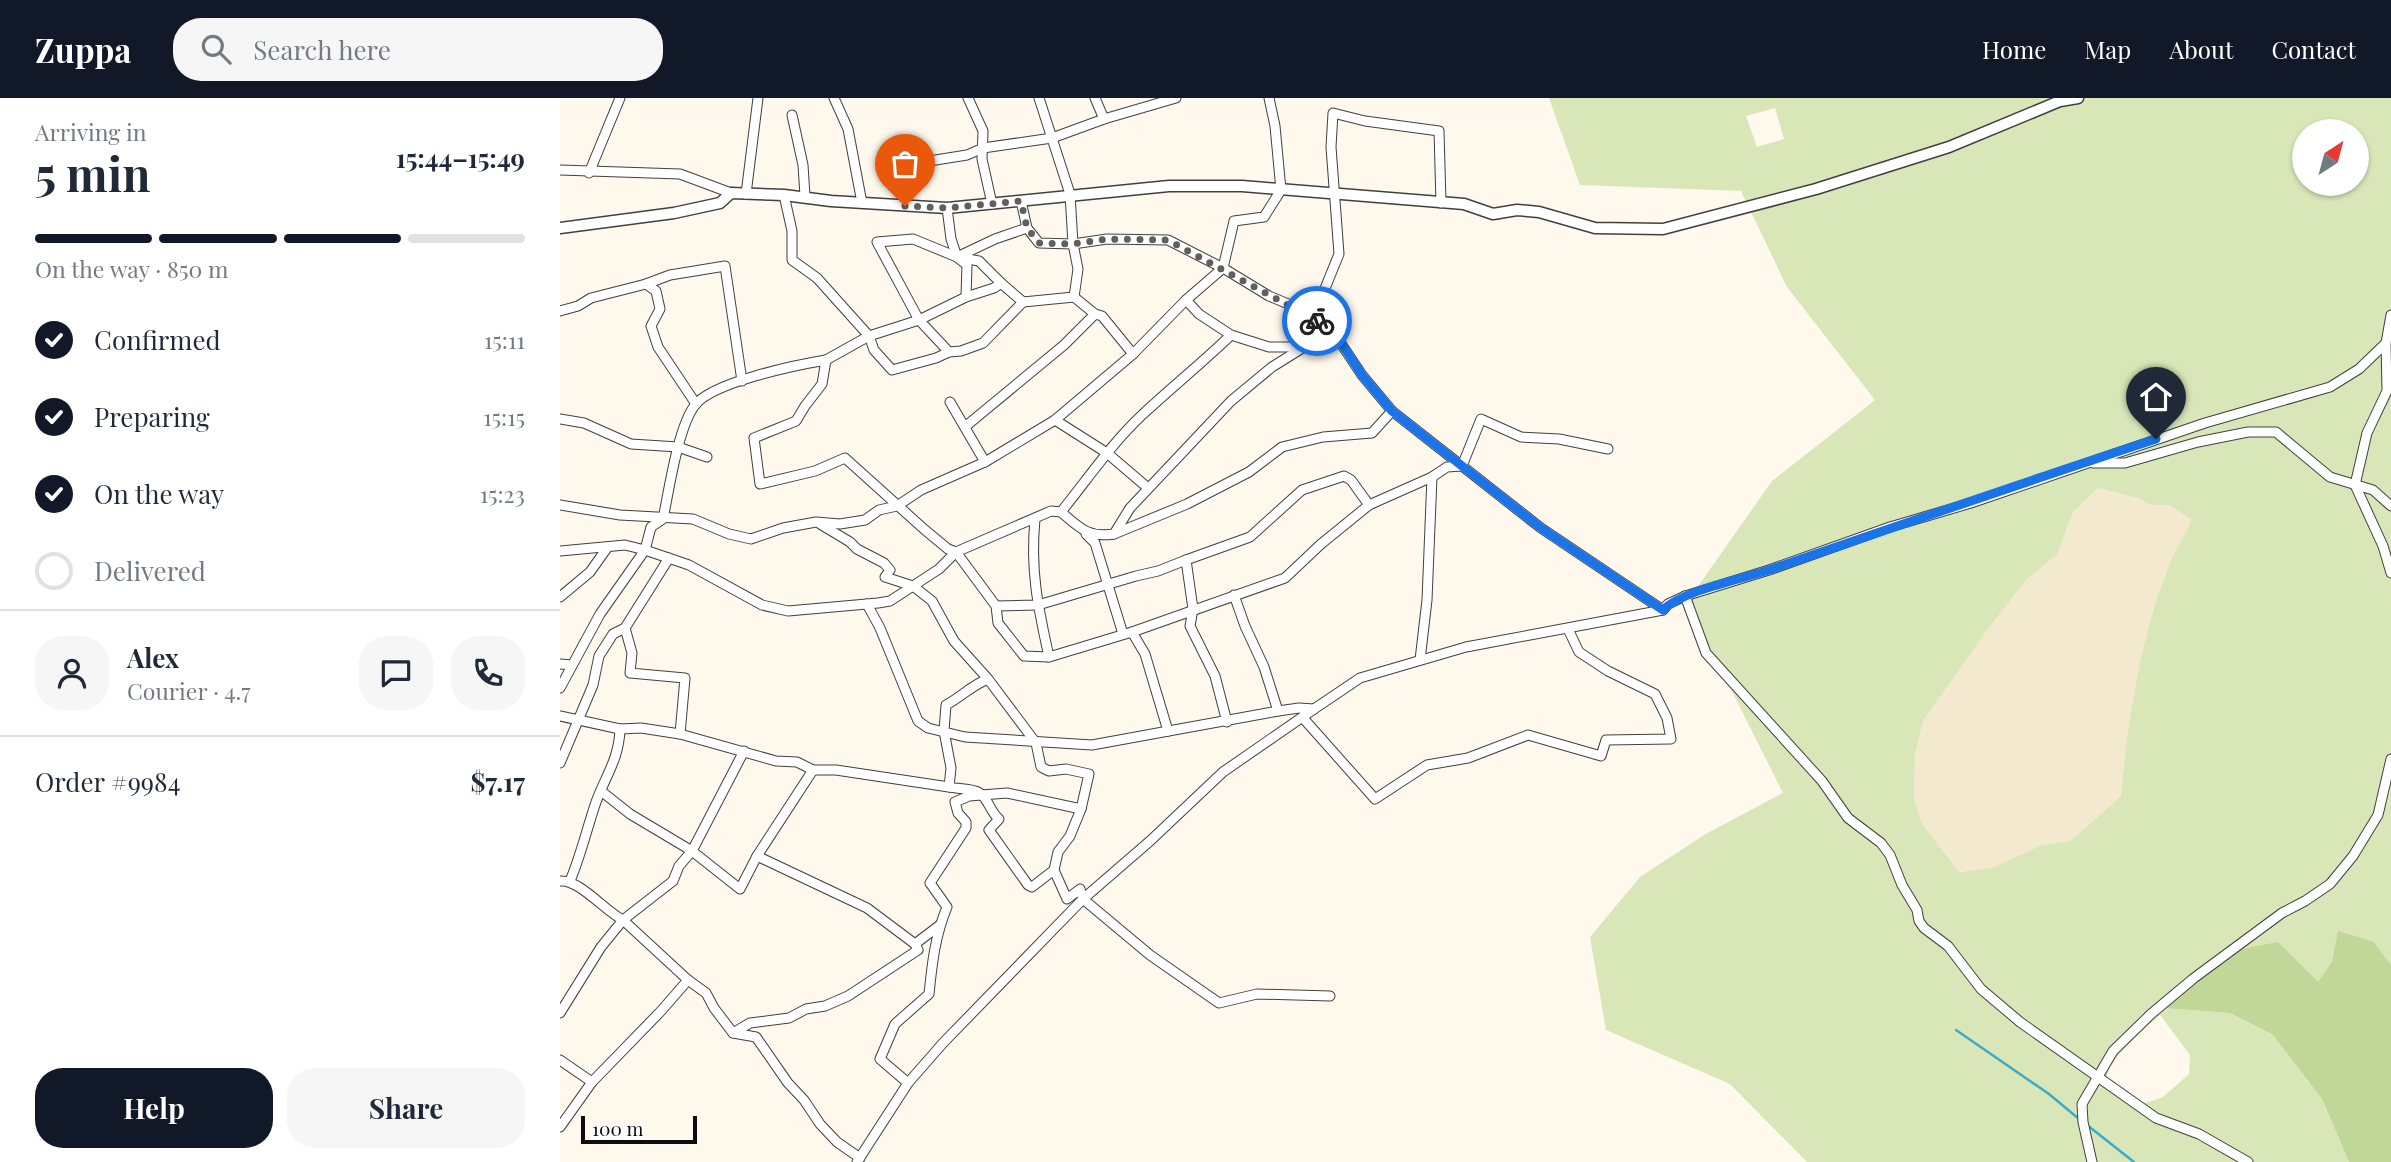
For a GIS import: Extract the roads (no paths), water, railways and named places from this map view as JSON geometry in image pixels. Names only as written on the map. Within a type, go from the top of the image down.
[{"type":"street","points":[[589,173],[620,98]]},
{"type":"street","points":[[746,194],[758,98]]},
{"type":"street","points":[[834,98],[848,129],[862,203]]},
{"type":"street","points":[[968,98],[983,131],[985,180],[992,204]]},
{"type":"street","points":[[1039,98],[1070,194],[1073,244],[1078,269],[1074,297]]},
{"type":"street","points":[[1095,98],[1104,119]]},
{"type":"street","points":[[904,162],[967,155],[983,148],[1052,138],[1104,119],[1176,98]]},
{"type":"street","points":[[560,505],[620,515],[693,519],[751,539],[783,528],[816,522],[840,524],[865,520],[879,510],[897,506],[921,490],[985,462],[1055,420],[1132,354],[1186,300],[1223,268],[1234,221],[1264,217],[1281,190],[1275,126],[1269,98]]},
{"type":"street","points":[[560,170],[680,174],[731,193],[805,196],[862,203],[947,208],[1169,186],[1242,187],[1464,204],[1493,214],[1517,210],[1539,212],[1595,228],[1663,229],[1816,189],[1949,147],[2060,101],[2078,98]]},
{"type":"street","points":[[1313,318],[1339,254],[1332,113],[1365,121],[1439,131],[1441,203]]},
{"type":"street","points":[[792,115],[803,165],[805,196]]},
{"type":"street","points":[[560,228],[720,204],[731,193]]},
{"type":"street","points":[[784,195],[792,230],[792,260],[817,278],[869,336],[874,350],[892,370],[983,343],[1023,302],[1074,297],[1095,314],[1102,316],[1132,354]]},
{"type":"street","points":[[1021,201],[1027,228],[1039,243],[1073,244],[1107,239],[1168,240],[1313,318],[1334,332],[1362,375],[1392,411],[1541,528],[1663,610]]},
{"type":"street","points":[[947,208],[951,239],[957,257],[967,265],[966,297]]},
{"type":"street","points":[[957,257],[1027,228]]},
{"type":"street","points":[[949,352],[919,320],[877,242],[913,239],[957,257],[979,261],[1023,302]]},
{"type":"street","points":[[560,311],[578,306],[591,298],[686,271],[725,266],[742,381]]},
{"type":"street","points":[[560,688],[600,614],[645,550],[651,527],[663,519],[678,447],[696,404],[710,394],[742,381],[786,367],[826,360],[869,336],[919,320],[1001,283]]},
{"type":"street","points":[[646,284],[656,291],[660,309],[651,326],[658,347],[696,404]]},
{"type":"street","points":[[1186,300],[1199,314],[1231,335],[1269,347],[1304,346]]},
{"type":"street","points":[[966,426],[1064,345],[1095,314]]},
{"type":"street","points":[[2391,315],[2386,343],[2387,391],[2367,433],[2355,485],[2383,546],[2391,573]]},
{"type":"street","points":[[1114,534],[1130,508],[1231,401],[1304,346],[1323,325]]},
{"type":"street","points":[[1061,512],[1140,416],[1196,370],[1231,335]]},
{"type":"street","points":[[620,729],[616,759],[601,791],[580,857],[565,881],[623,920],[688,980],[706,993],[733,1033],[756,1037],[820,1124],[837,1143],[859,1160],[908,1083],[1083,898],[1150,841],[1223,772],[1360,678],[1466,647],[1663,610],[1685,596],[1891,527],[1971,503],[2205,423],[2330,387],[2359,369],[2386,343]]},
{"type":"street","points":[[826,360],[822,384],[796,421],[754,438],[760,484],[815,471],[845,458],[925,530],[948,549],[956,552],[996,606],[998,623],[1024,656],[1049,657],[1285,578],[1369,505],[1432,477],[1447,467],[1462,466]]},
{"type":"street","points":[[950,402],[985,462]]},
{"type":"street","points":[[1082,530],[1099,536],[1114,534],[1187,504],[1249,472],[1282,447],[1323,437],[1372,433],[1392,411]]},
{"type":"street","points":[[560,419],[584,423],[631,444],[678,447],[707,457]]},
{"type":"street","points":[[1462,466],[1481,419],[1521,437],[1559,439],[1608,449]]},
{"type":"street","points":[[1055,420],[1107,453],[1148,488]]},
{"type":"street","points":[[2084,463],[2125,463],[2198,442],[2248,432],[2276,432],[2330,477],[2373,490],[2391,506]]},
{"type":"street","points":[[996,606],[1038,605],[1186,561],[1250,537],[1303,490],[1344,476],[1351,480],[1369,505]]},
{"type":"street","points":[[1420,660],[1431,534],[1432,477]]},
{"type":"street","points":[[560,551],[625,545],[645,550],[689,565],[762,605],[788,611],[890,601],[939,569],[956,552],[1051,511],[1061,512],[1095,543],[1127,633],[1145,653],[1168,731]]},
{"type":"street","points":[[1035,519],[1031,555],[1049,657]]},
{"type":"street","points":[[816,522],[850,542],[856,550],[884,563],[890,570],[885,577],[914,586],[932,601],[954,641],[988,679],[1036,743],[1041,767],[1089,774],[1081,809],[1070,836],[1058,852],[1054,870],[1067,899],[1080,889],[1083,898],[1150,955],[1219,1003],[1257,994],[1329,996]]},
{"type":"street","points":[[560,597],[590,572],[607,548]]},
{"type":"street","points":[[560,764],[593,685],[599,656],[613,634],[625,628],[669,558]]},
{"type":"street","points":[[1186,561],[1193,609],[1191,626],[1214,676],[1227,722]]},
{"type":"street","points":[[1234,596],[1264,667],[1278,711]]},
{"type":"street","points":[[1685,596],[1706,653],[1822,781],[1848,818],[1881,843],[1890,855],[1902,886],[1917,910],[1919,921],[1940,939],[1981,989],[2020,1021],[2155,1118],[2199,1134],[2248,1162]]},
{"type":"street","points":[[867,604],[880,628],[918,721],[928,728],[965,737],[1093,745],[1278,711],[1314,709]]},
{"type":"street","points":[[625,628],[632,653],[630,673],[685,678],[680,734]]},
{"type":"street","points":[[1303,718],[1375,799],[1427,765],[1468,758],[1528,735],[1601,756],[1606,740],[1671,739],[1667,718],[1655,694],[1608,671],[1579,652],[1568,629]]},
{"type":"street","points":[[560,664],[572,665]]},
{"type":"street","points":[[949,787],[951,768],[944,731],[946,705],[962,697],[975,684],[988,679]]},
{"type":"street","points":[[560,716],[620,729],[641,728],[680,734],[776,761],[797,762],[813,770],[978,792],[999,819],[989,830],[1028,885],[1032,887],[1054,870]]},
{"type":"street","points":[[948,754],[965,737]]},
{"type":"street","points":[[560,1013],[601,947],[623,920],[673,880],[679,866],[692,851],[744,751]]},
{"type":"street","points":[[2092,1162],[2082,1104],[2113,1051],[2194,978],[2282,913],[2330,884],[2353,856],[2378,815],[2391,759]]},
{"type":"street","points":[[601,791],[639,820],[692,851],[740,889],[757,856],[813,770]]},
{"type":"street","points":[[908,1083],[880,1059],[895,1024],[929,994],[934,951],[947,908],[930,883],[966,828],[966,822],[958,813],[955,802],[969,796],[1007,793],[1081,809]]},
{"type":"street","points":[[733,1033],[750,1024],[789,1018],[806,1009],[825,1006],[848,996],[918,950],[915,944],[867,908],[757,856]]},
{"type":"street","points":[[915,944],[940,925]]},
{"type":"street","points":[[560,1127],[592,1082],[662,1011],[688,980]]},
{"type":"street","points":[[560,1060],[592,1082]]},
{"type":"waterway","points":[[1956,1030],[2049,1094],[2079,1119]]},
{"type":"waterway","points":[[2087,1125],[2134,1162]]}]
